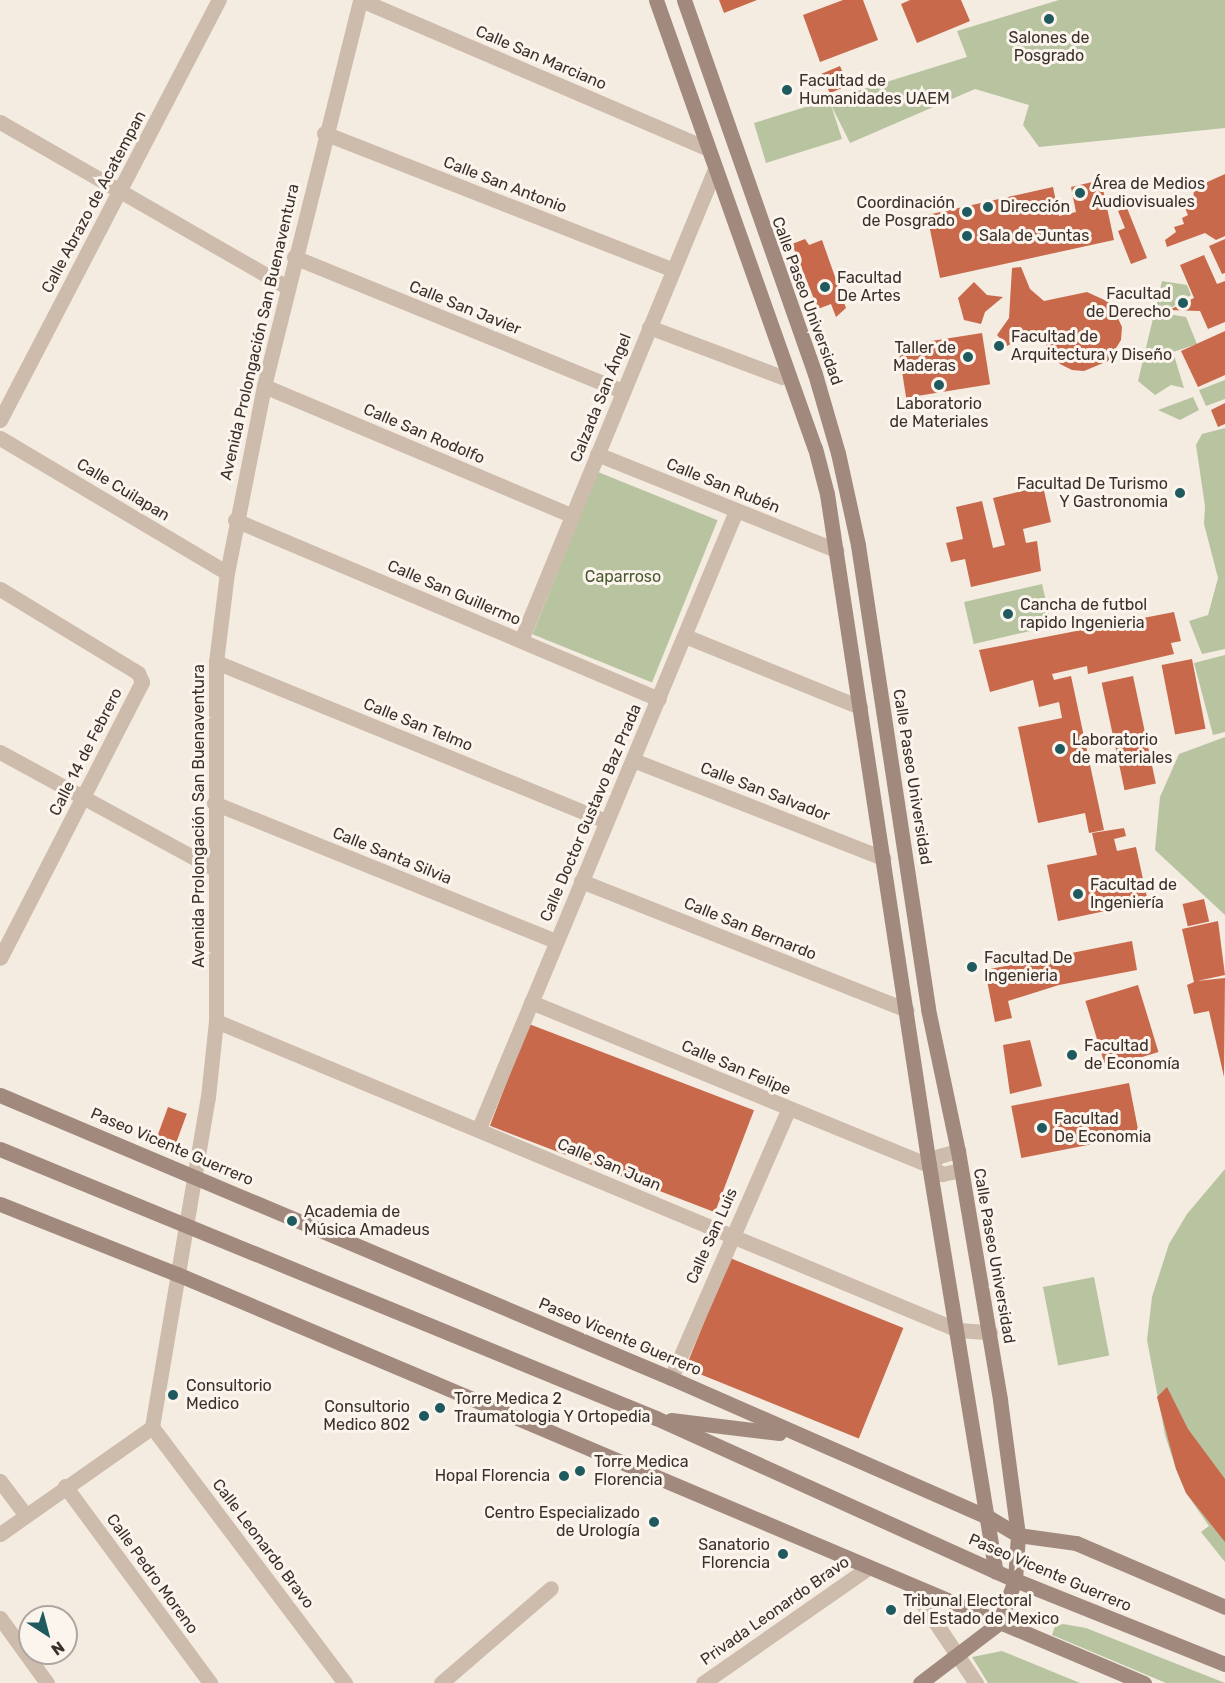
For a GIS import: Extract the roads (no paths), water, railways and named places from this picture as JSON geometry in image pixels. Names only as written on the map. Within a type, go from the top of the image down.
[{"type":"main road","points":[[656,0],[815,448],[836,550],[929,1165],[958,1329],[996,1572]]},
{"type":"main road","name":"Calle Paseo Universidad","points":[[684,0],[815,374],[838,453],[858,545],[928,1009],[958,1151],[990,1332],[1018,1535],[1015,1580],[999,1623]]},
{"type":"main road","points":[[666,30],[678,32],[692,21]]},
{"type":"main road","points":[[682,75],[692,67],[706,65]]},
{"type":"main road","name":"Paseo Vicente Guerrero","points":[[0,1095],[671,1378],[794,1434],[988,1517],[1018,1535],[1076,1543],[1225,1608]]},
{"type":"main road","name":"Paseo Vicente Guerrero","points":[[0,1149],[656,1418],[996,1572],[1225,1664]]},
{"type":"main road","points":[[0,1204],[177,1274],[1143,1683]]},
{"type":"main road","points":[[656,1418],[794,1434]]},
{"type":"main road","points":[[920,1683],[999,1623]]},
{"type":"street","name":"Calle Abrazo de Acatempan","points":[[0,420],[122,190],[219,0]]},
{"type":"street","name":"Avenida Prolongación San Buenaventura","points":[[152,1427],[195,1176],[216,1022],[214,803],[216,662],[227,573],[264,386],[324,134],[360,0]]},
{"type":"street","name":"Calle San Marciano","points":[[360,0],[707,148]]},
{"type":"street","points":[[0,140],[4,124],[287,287]]},
{"type":"street","name":"Calle San Antonio","points":[[324,134],[673,270]]},
{"type":"street","name":"Calzada San Ángel","points":[[521,640],[715,169]]},
{"type":"street","name":"Calle San Javier","points":[[294,257],[622,391]]},
{"type":"street","points":[[649,327],[782,377]]},
{"type":"street","name":"Calle San Rodolfo","points":[[264,386],[571,515]]},
{"type":"street","name":"Calle Cuilapan","points":[[0,438],[227,573]]},
{"type":"street","name":"Calle San Rubén","points":[[597,454],[836,550]]},
{"type":"street","name":"Calle Doctor Gustavo Baz Prada","points":[[479,1128],[736,511]]},
{"type":"street","name":"Calle San Guillermo","points":[[236,520],[659,699]]},
{"type":"street","name":"Calle 14 de Febrero","points":[[0,589],[141,676],[142,682],[85,797],[0,958]]},
{"type":"street","points":[[685,636],[860,707]]},
{"type":"street","name":"Calle San Telmo","points":[[216,662],[606,821]]},
{"type":"street","points":[[0,752],[215,869]]},
{"type":"street","name":"Calle San Salvador","points":[[633,760],[883,858]]},
{"type":"street","name":"Calle Santa Silvia","points":[[214,803],[556,941]]},
{"type":"street","name":"Calle San Bernardo","points":[[581,881],[906,1010]]},
{"type":"street","name":"Calle San Felipe","points":[[531,1002],[788,1110],[929,1165],[942,1174],[961,1170]]},
{"type":"street","name":"Calle San Juan","points":[[216,1022],[479,1128],[731,1238],[958,1329],[990,1332]]},
{"type":"street","name":"Calle San Luis","points":[[671,1378],[788,1110]]},
{"type":"street","points":[[929,1165],[939,1156],[958,1151]]},
{"type":"street","points":[[0,1534],[65,1486],[152,1427]]},
{"type":"street","name":"Calle Leonardo Bravo","points":[[152,1427],[345,1683]]},
{"type":"street","points":[[0,1481],[26,1514]]},
{"type":"street","name":"Calle Pedro Moreno","points":[[65,1486],[210,1683]]},
{"type":"street","name":"Privada Leonardo Bravo","points":[[703,1683],[868,1568]]},
{"type":"street","points":[[911,1586],[976,1683]]},
{"type":"street","points":[[441,1683],[551,1588]]},
{"type":"street","points":[[0,1618],[47,1683]]},
{"type":"place","name":"Salones de Posgrado","points":[[1049,19]]},
{"type":"place","name":"Facultad de Humanidades UAEM","points":[[787,90]]},
{"type":"place","name":"Área de Medios Audiovisuales","points":[[1080,193]]},
{"type":"place","name":"Dirección","points":[[988,207]]},
{"type":"place","name":"Coordinación de Posgrado","points":[[967,212]]},
{"type":"place","name":"Sala de Juntas","points":[[967,236]]},
{"type":"place","name":"Facultad De Artes","points":[[825,287]]},
{"type":"place","name":"Facultad de Derecho","points":[[1183,303]]},
{"type":"place","name":"Facultad de Arquitectura y Diseño","points":[[999,346]]},
{"type":"place","name":"Taller de Maderas","points":[[968,357]]},
{"type":"place","name":"Laboratorio de Materiales","points":[[939,385]]},
{"type":"place","name":"Facultad De Turismo Y Gastronomia","points":[[1180,493]]},
{"type":"place","name":"Cancha de futbol rapido Ingenieria","points":[[1008,614]]},
{"type":"place","name":"Laboratorio de materiales","points":[[1060,749]]},
{"type":"place","name":"Facultad de Ingeniería","points":[[1078,894]]},
{"type":"place","name":"Facultad De Ingenieria","points":[[972,967]]},
{"type":"place","name":"Facultad de Economía","points":[[1072,1055]]},
{"type":"place","name":"Facultad De Economia","points":[[1042,1128]]},
{"type":"place","name":"Academia de Música Amadeus","points":[[292,1221]]},
{"type":"place","name":"Consultorio Medico","points":[[173,1395]]},
{"type":"place","name":"Torre Medica 2 Traumatologia Y Ortopedia","points":[[440,1408]]},
{"type":"place","name":"Consultorio Medico 802","points":[[424,1416]]},
{"type":"place","name":"Torre Medica Florencia","points":[[580,1471]]},
{"type":"place","name":"Hopal Florencia","points":[[564,1476]]},
{"type":"place","name":"Centro Especializado de Urología","points":[[654,1522]]},
{"type":"place","name":"Sanatorio Florencia","points":[[783,1554]]},
{"type":"place","name":"Tribunal Electoral del Estado de Mexico","points":[[891,1610]]},
{"type":"park label","name":"Caparroso","points":[[623,577]]}]
